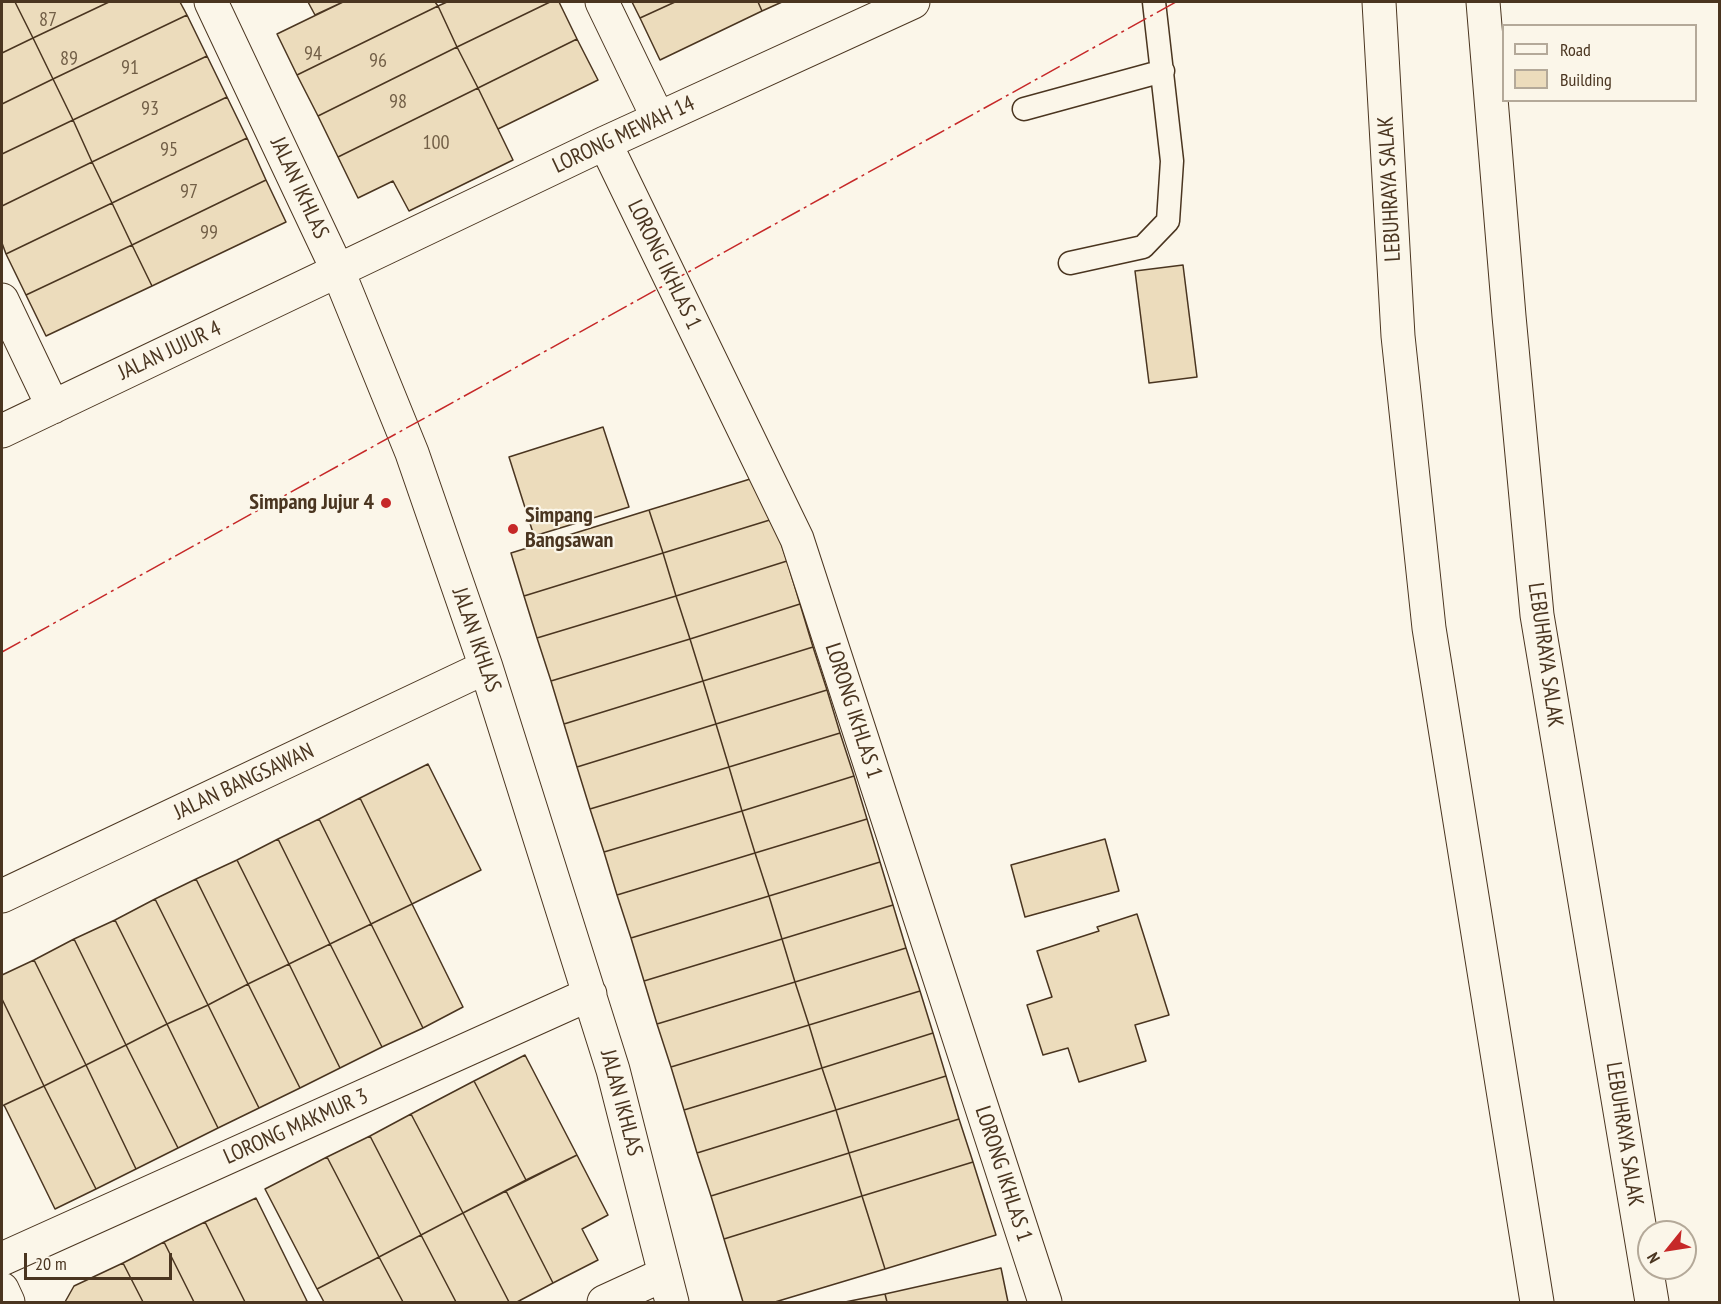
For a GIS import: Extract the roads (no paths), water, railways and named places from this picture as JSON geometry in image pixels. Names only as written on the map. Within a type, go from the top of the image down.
[{"type":"main road","name":"JALAN IKHLAS","points":[[212,2],[338,271],[412,453],[486,667],[590,994],[613,1070],[668,1288]]},
{"type":"main road","points":[[602,2],[658,118]]},
{"type":"main road","name":"LORONG MEWAH 14","points":[[338,271],[658,118],[913,2]]},
{"type":"main road","name":"LEBUHRAYA SALAK","points":[[1379,2],[1398,336],[1429,628],[1537,1302]]},
{"type":"main road","name":"LEBUHRAYA SALAK","points":[[1484,2],[1509,316],[1537,615],[1652,1302]]},
{"type":"main road","name":"LORONG IKHLAS 1","points":[[605,143],[797,539],[1045,1302]]},
{"type":"main road","name":"JALAN JUJUR 4","points":[[2,431],[338,271]]},
{"type":"main road","points":[[2,300],[53,407]]},
{"type":"main road","name":"JALAN BANGSAWAN","points":[[2,896],[486,667]]},
{"type":"main road","name":"LORONG MAKMUR 3","points":[[2,1259],[590,994]]},
{"type":"main road","points":[[604,1302],[668,1288]]},
{"type":"main road","points":[[2,1289],[8,1302]]},
{"type":"lane","points":[[1070,263],[1143,248],[1168,221],[1172,161],[1154,2]]},
{"type":"lane","points":[[1024,109],[1163,71]]},
{"type":"place","name":"Simpang Jujur 4","points":[[386,503]]},
{"type":"place","name":"Simpang Bangsawan","points":[[513,529]]}]
